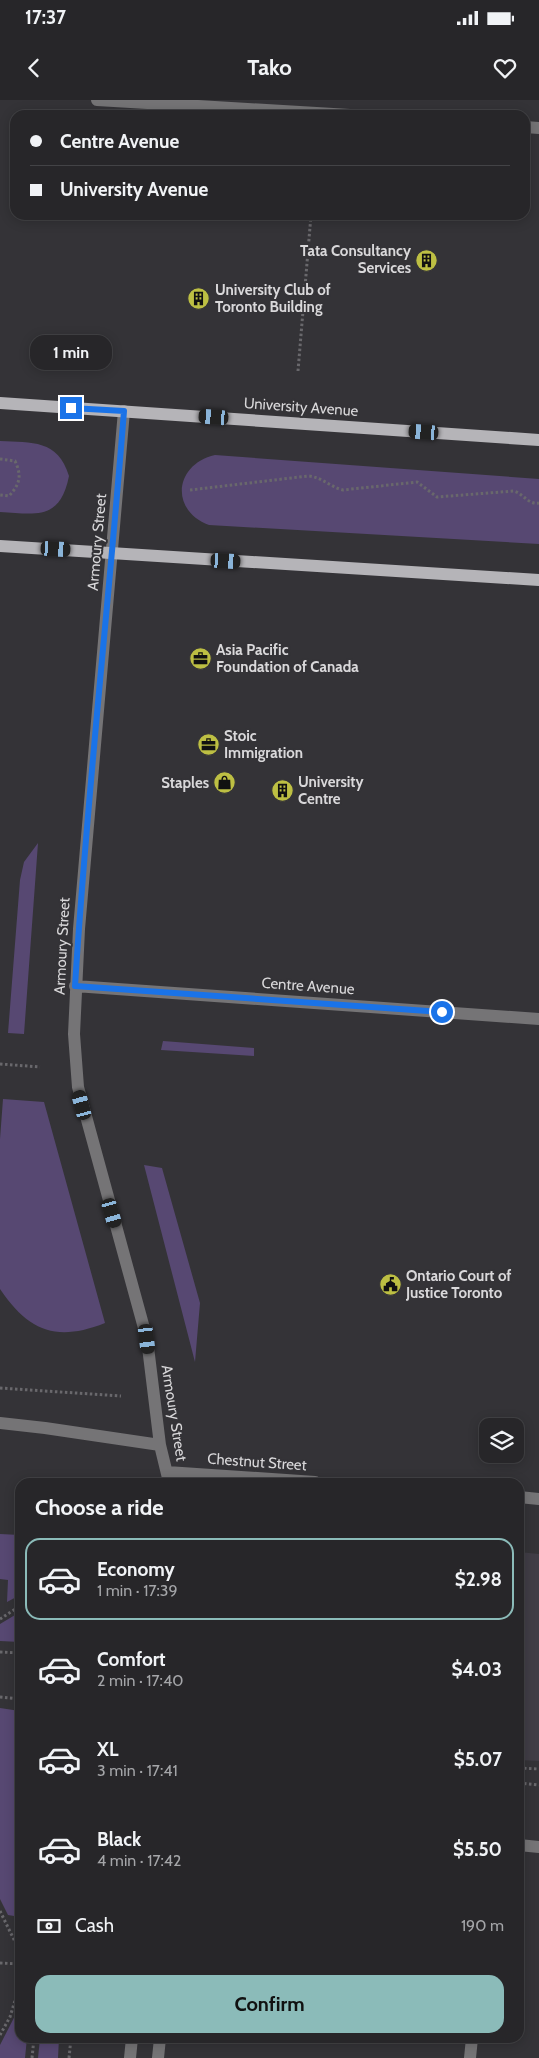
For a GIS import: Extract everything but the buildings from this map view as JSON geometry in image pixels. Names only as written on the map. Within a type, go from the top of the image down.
[{"type":"main road","name":"University Avenue","points":[[0,403],[539,440]]},
{"type":"main road","points":[[0,546],[539,580]]},
{"type":"street","points":[[97,100],[266,110]]},
{"type":"street","name":"Armoury Street","points":[[124,411],[87,816],[75,986],[74,1042],[78,1087],[147,1339],[160,1446],[168,1477]]},
{"type":"street","name":"Centre Avenue","points":[[75,986],[539,1019]]},
{"type":"street","points":[[0,1423],[160,1446]]},
{"type":"street","name":"Chestnut Street","points":[[168,1477],[197,1478]]},
{"type":"street","points":[[524,1498],[539,1499]]},
{"type":"street","points":[[524,1846],[539,1847]]},
{"type":"street","points":[[130,2058],[132,2043]]},
{"type":"street","points":[[158,2058],[160,2043]]},
{"type":"street","points":[[470,2058],[472,2043]]},
{"type":"path","points":[[298,371],[311,220]]},
{"type":"path","points":[[0,459],[15,461],[20,478],[17,487],[9,496],[0,495]]},
{"type":"path","points":[[190,490],[308,476],[317,477],[336,488],[344,490],[417,482],[437,497],[514,491],[521,493],[530,502],[539,504]]},
{"type":"path","points":[[0,1064],[40,1067]]},
{"type":"path","points":[[0,1388],[121,1396]]},
{"type":"path","points":[[0,1619],[15,1609]]},
{"type":"path","points":[[0,1652],[15,1653]]},
{"type":"path","points":[[0,1697],[15,1698]]},
{"type":"path","points":[[524,1768],[539,1769]]},
{"type":"path","points":[[524,1784],[539,1785]]},
{"type":"path","points":[[0,1911],[15,1942]]},
{"type":"path","points":[[0,1963],[15,1964]]},
{"type":"path","points":[[0,2034],[10,2018],[15,2001]]},
{"type":"path","points":[[32,2058],[34,2043]]},
{"type":"path","points":[[69,2058],[70,2043]]},
{"type":"shaded area","points":[[0,441],[42,445],[58,455],[69,476],[65,491],[53,508],[45,512],[25,514],[0,512]]},
{"type":"shaded area","points":[[215,455],[539,479],[539,544],[209,525],[196,518],[187,509],[183,499],[182,488],[185,477],[192,468],[202,460]]},
{"type":"shaded area","points":[[38,843],[24,1034],[8,1033],[20,880],[24,862]]},
{"type":"shaded area","points":[[163,1041],[254,1048],[254,1056],[161,1050]]},
{"type":"shaded area","points":[[3,1099],[44,1102],[105,1323],[72,1332],[58,1332],[45,1329],[33,1324],[22,1315],[0,1289],[0,1139]]},
{"type":"shaded area","points":[[144,1165],[162,1168],[200,1303],[195,1362]]},
{"type":"shaded area","points":[[0,1534],[15,1535],[15,1598],[7,1602],[8,1580],[0,1579]]},
{"type":"shaded area","points":[[524,1552],[539,1554],[539,1761],[524,1760]]},
{"type":"shaded area","points":[[15,1615],[15,1642],[0,1641],[0,1624]]},
{"type":"shaded area","points":[[0,1708],[15,1710],[15,1916],[8,1915],[0,1899]]},
{"type":"shaded area","points":[[15,2016],[15,2043],[26,2043],[25,2058],[0,2058],[0,2045]]},
{"type":"shaded area","points":[[40,2043],[59,2043],[58,2058],[38,2058]]},
{"type":"place","name":"Tata Consultancy Services","points":[[427,260]]},
{"type":"place","name":"University Club of Toronto Building","points":[[199,299]]},
{"type":"place","name":"Asia Pacific Foundation of Canada","points":[[200,659]]},
{"type":"place","name":"Stoic Immigration","points":[[208,745]]},
{"type":"place","name":"Staples","points":[[225,783]]},
{"type":"place","name":"University Centre","points":[[282,791]]},
{"type":"place","name":"Ontario Court of Justice Toronto","points":[[390,1285]]},
{"type":"route","points":[[71,408],[124,411],[108,604],[87,816],[75,986],[442,1012]]}]
